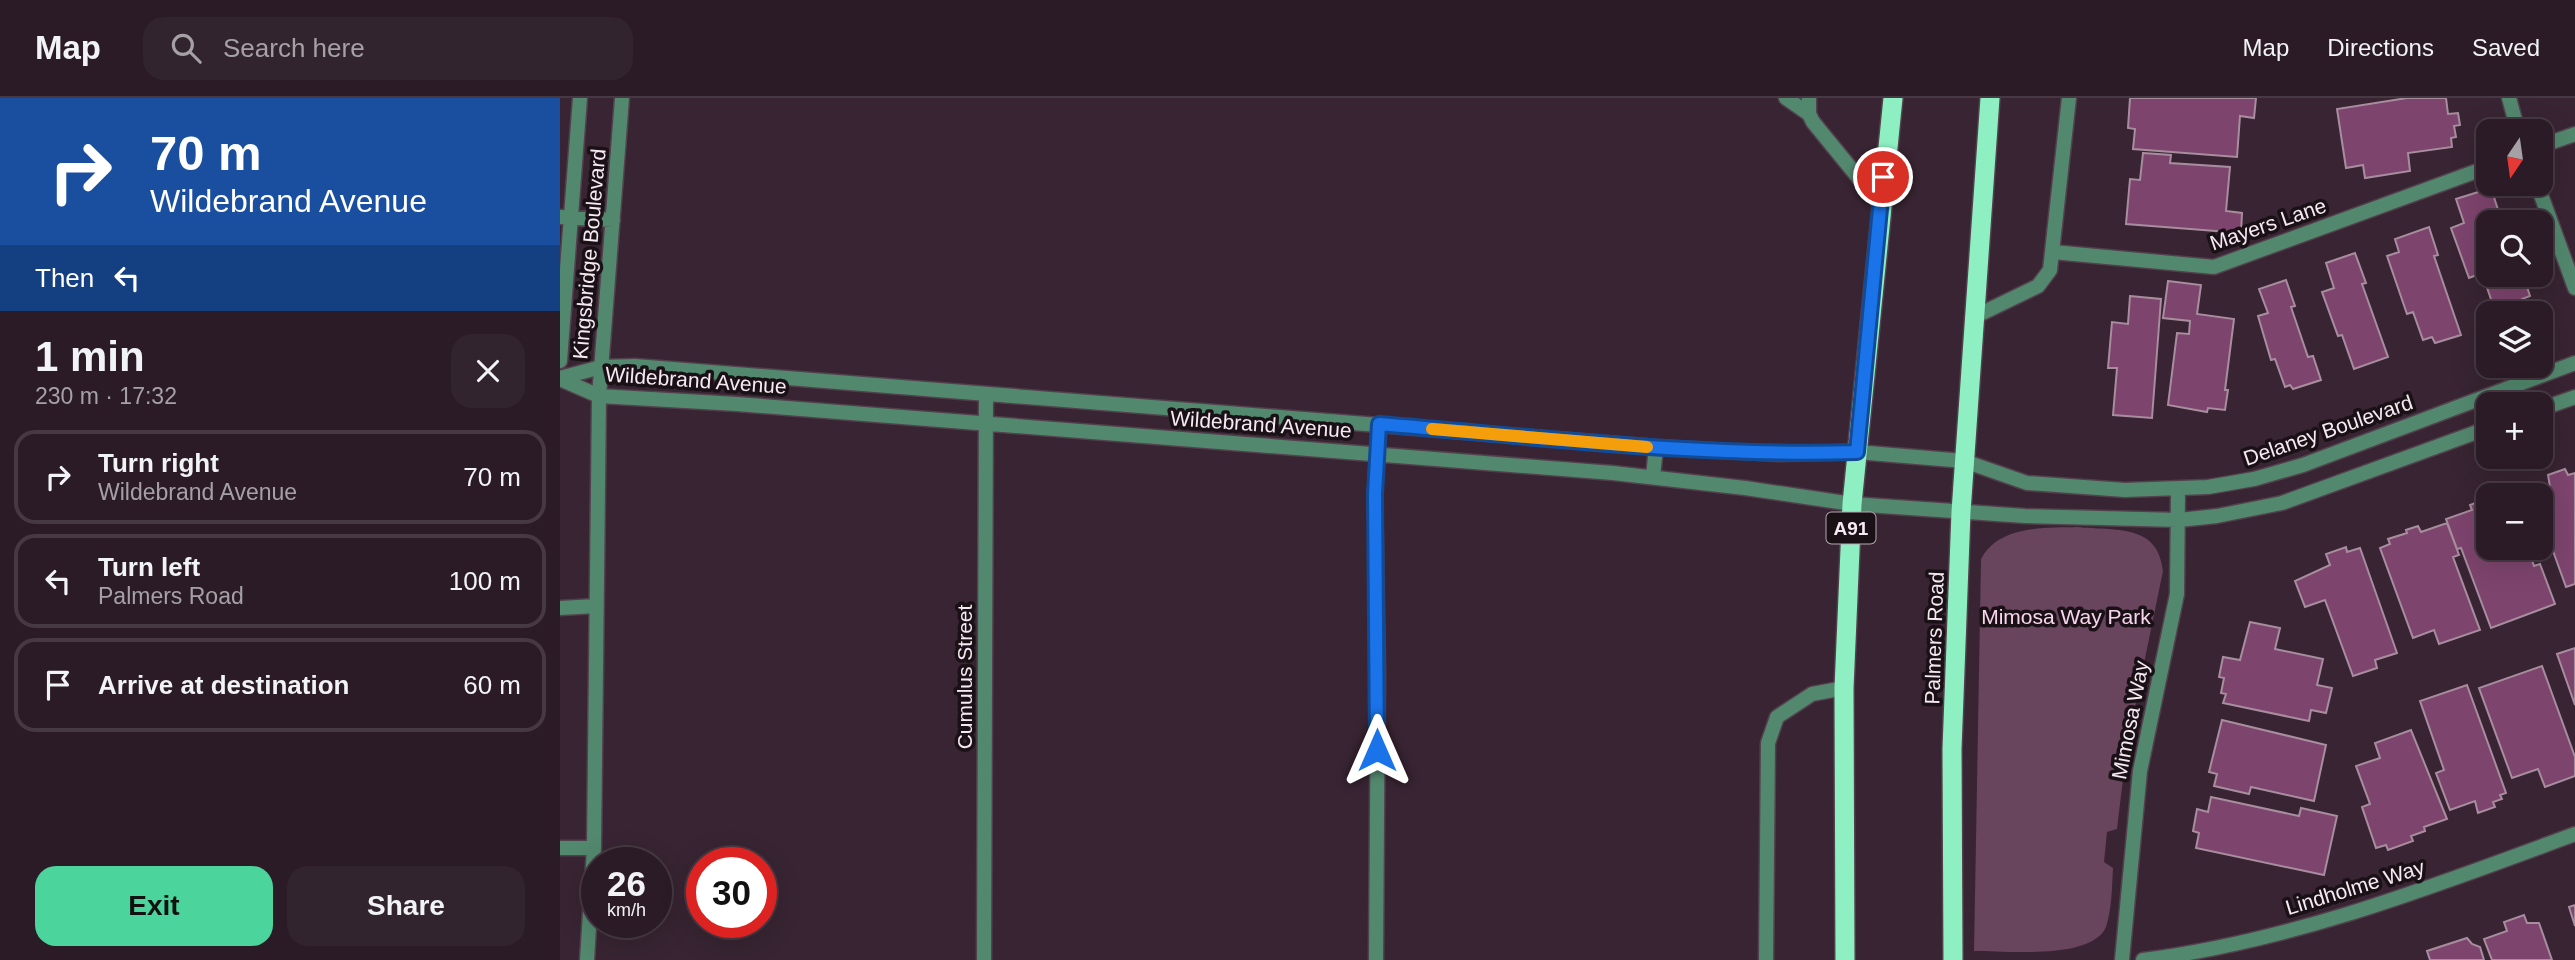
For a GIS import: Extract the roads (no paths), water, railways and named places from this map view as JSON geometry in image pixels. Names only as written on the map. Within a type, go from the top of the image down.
[{"type":"highway","name":"A91","points":[[1845,960],[1844,688],[1852,504],[1880,204],[1893,98]]},
{"type":"highway","name":"Palmers Road","points":[[1953,960],[1952,749],[1961,512],[1972,318],[1990,98]]},
{"type":"street","name":"Kingsbridge Boulevard","points":[[560,361],[565,217],[580,98]]},
{"type":"street","name":"Kingsbridge Boulevard","points":[[594,847],[599,396],[622,98]]},
{"type":"street","points":[[1786,98],[1809,114],[1830,146],[1880,204]]},
{"type":"street","points":[[1809,98],[1809,114]]},
{"type":"street","points":[[1972,318],[2038,286],[2050,270],[2069,98]]},
{"type":"street","points":[[2509,98],[2515,119]]},
{"type":"street","points":[[2553,142],[2575,134]]},
{"type":"street","name":"Mayers Lane","points":[[2053,252],[2214,267],[2476,171]]},
{"type":"street","points":[[2541,196],[2575,288]]},
{"type":"street","points":[[565,217],[613,220]]},
{"type":"street","name":"Delaney Boulevard","points":[[1964,461],[2027,483],[2125,491],[2178,489],[2254,480],[2575,363]]},
{"type":"street","name":"Wildebrand Avenue","points":[[560,378],[601,367],[635,366],[1656,447],[1779,454],[1857,452],[1964,461]]},
{"type":"street","name":"Wildebrand Avenue","points":[[560,378],[599,396],[1653,477],[1852,504],[1961,512]]},
{"type":"street","name":"Cumulus Street","points":[[984,960],[986,394]]},
{"type":"street","points":[[2553,405],[2575,397]]},
{"type":"street","points":[[1376,960],[1379,424]]},
{"type":"street","points":[[1961,512],[2179,520],[2217,516],[2282,503],[2476,432]]},
{"type":"street","points":[[1653,477],[1656,447]]},
{"type":"street","name":"Mimosa Way","points":[[2122,960],[2140,771],[2177,594],[2178,489]]},
{"type":"street","points":[[560,608],[596,607]]},
{"type":"street","points":[[1766,960],[1768,743],[1777,717],[1812,694],[1844,688]]},
{"type":"street","name":"Lindholme Way","points":[[2143,960],[2242,942],[2358,913],[2575,834]]},
{"type":"street","points":[[560,848],[581,848]]},
{"type":"street","name":"Kingsbridge Boulevard","points":[[587,960],[588,938]]},
{"type":"park label","name":"Mimosa Way Park","points":[[2066,616]]}]
